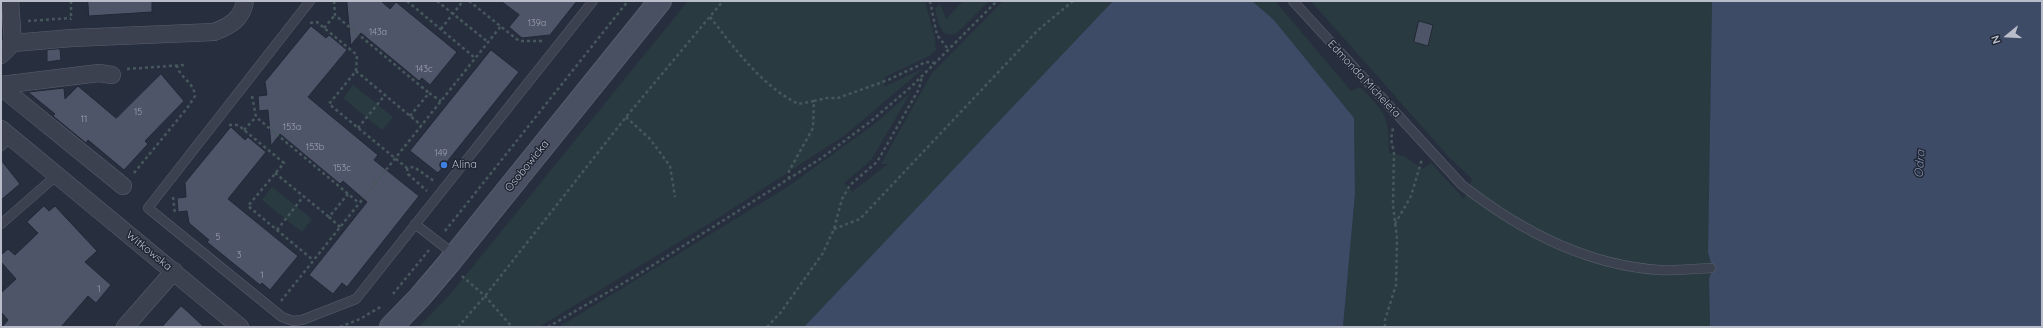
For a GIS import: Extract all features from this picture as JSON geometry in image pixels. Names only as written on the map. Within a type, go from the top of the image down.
[{"type":"street","points":[[10,1],[13,43]]},
{"type":"street","points":[[1,55],[13,43],[72,38],[214,32],[227,27],[237,20],[242,12],[245,1]]},
{"type":"street","name":"Osobowicka","points":[[391,327],[452,260],[660,1]]},
{"type":"street","points":[[1,86],[99,74],[112,75]]},
{"type":"street","points":[[1,86],[123,186]]},
{"type":"street","name":"Witkowska","points":[[4,137],[57,175],[240,327]]},
{"type":"street","points":[[125,327],[174,271]]},
{"type":"lane","points":[[310,1],[148,208],[273,310],[282,317],[293,321],[298,321],[356,299],[593,1]]},
{"type":"lane","name":"Edmonda Micheleta","points":[[1293,1],[1462,185],[1490,207],[1558,244],[1616,263],[1659,270],[1711,268]]},
{"type":"lane","points":[[1,224],[57,175]]},
{"type":"lane","points":[[415,224],[437,241],[452,260]]},
{"type":"path","points":[[324,28],[335,15],[334,1]]},
{"type":"path","points":[[407,1],[475,58]]},
{"type":"path","points":[[437,1],[488,42]]},
{"type":"path","points":[[441,29],[464,1]]},
{"type":"path","points":[[469,1],[519,41],[551,42]]},
{"type":"path","points":[[393,295],[628,1]]},
{"type":"path","points":[[458,327],[626,117],[723,1]]},
{"type":"path","points":[[930,1],[937,35],[948,49]]},
{"type":"path","points":[[548,327],[645,270],[823,157],[871,121],[922,76],[997,1]]},
{"type":"path","points":[[834,229],[860,219],[1037,31],[1074,1]]},
{"type":"path","points":[[335,15],[441,101]]},
{"type":"path","points":[[710,17],[748,64],[770,85],[798,104],[827,98],[838,98],[888,80],[926,62],[935,64]]},
{"type":"path","points":[[20,21],[71,18]]},
{"type":"path","points":[[304,23],[316,22],[357,55],[356,71],[329,104],[407,168],[408,174],[429,193]]},
{"type":"path","points":[[273,310],[501,26]]},
{"type":"path","points":[[112,75],[121,70],[133,68],[184,65]]},
{"type":"path","points":[[123,186],[188,107],[195,96],[193,88],[180,74],[177,66]]},
{"type":"path","points":[[356,71],[421,125]]},
{"type":"path","points":[[767,327],[781,312],[823,253],[834,229],[842,199],[850,185],[877,162],[920,89],[922,76]]},
{"type":"path","points":[[251,90],[256,117],[359,203]]},
{"type":"path","points":[[410,116],[421,99],[429,92]]},
{"type":"path","points":[[358,128],[385,95]]},
{"type":"path","points":[[789,179],[789,171],[813,128],[814,101]]},
{"type":"path","points":[[256,117],[244,130],[284,163],[248,206],[313,260]]},
{"type":"path","points":[[626,117],[650,139],[670,166],[675,197]]},
{"type":"path","points":[[1385,327],[1385,320],[1396,285],[1395,224],[1393,205],[1394,153],[1391,139],[1393,125],[1399,117]]},
{"type":"path","points":[[1395,224],[1411,196],[1426,145]]},
{"type":"path","points":[[407,168],[414,167],[437,183]]},
{"type":"path","points":[[275,173],[340,227]]},
{"type":"path","points":[[425,198],[433,188]]},
{"type":"path","points":[[329,217],[348,194]]},
{"type":"path","points":[[277,230],[304,197]]},
{"type":"path","points":[[452,260],[512,327]]},
{"type":"path","points":[[340,327],[369,315],[388,301]]},
{"type":"shaded area","points":[[688,1],[925,1],[935,39],[936,50],[929,56],[885,77],[884,87],[924,68],[845,135],[715,220],[539,327],[419,327],[453,291]]},
{"type":"shaded area","points":[[963,1],[989,1],[957,33],[947,34],[943,32],[937,18],[935,8],[940,4],[946,19]]},
{"type":"shaded area","points":[[1003,1],[1113,1],[804,327],[559,327],[786,188],[876,123],[911,92],[871,160],[844,183],[852,192],[888,164],[881,164],[932,73]]},
{"type":"shaded area","points":[[1252,1],[1275,1],[1351,91],[1360,87],[1376,104],[1387,122],[1389,153],[1404,156],[1422,169],[1431,163],[1464,199],[1472,179],[1448,156],[1311,1],[1712,1],[1708,253],[1711,262],[1709,278],[1710,327],[1343,327],[1355,194],[1354,118],[1273,19]]},
{"type":"shaded area","points":[[353,85],[393,117],[382,130],[343,98]]},
{"type":"shaded area","points":[[272,187],[312,219],[302,232],[262,200]]},
{"type":"water","points":[[1113,1],[1252,1],[1273,19],[1354,118],[1355,194],[1343,327],[804,327]]},
{"type":"water","name":"Odra","points":[[1712,1],[2042,1],[2042,327],[1710,327],[1709,278],[1711,262],[1708,253]]},
{"type":"building","points":[[88,1],[152,1],[152,12],[89,16]]},
{"type":"building","points":[[347,1],[381,1],[390,9],[396,2],[457,52],[430,85],[422,78],[419,81],[361,33],[351,45]]},
{"type":"building","points":[[501,1],[577,1],[550,35],[522,38],[509,27],[519,15]]},
{"type":"building","points":[[1419,21],[1433,25],[1428,46],[1414,42]]},
{"type":"building","points":[[311,26],[326,38],[329,35],[347,50],[308,97],[378,155],[374,160],[419,196],[347,287],[342,283],[333,294],[309,275],[367,202],[343,181],[340,184],[280,134],[271,146],[268,110],[259,111],[258,96],[267,95],[265,82]]},
{"type":"building","points":[[60,49],[61,60],[47,62],[47,50]]},
{"type":"building","points":[[491,50],[519,72],[438,173],[410,151]]},
{"type":"building","points":[[161,74],[184,101],[145,141],[148,144],[124,170],[88,140],[86,143],[53,116],[55,114],[28,92],[64,88],[65,99],[78,86],[116,118]]},
{"type":"building","points":[[231,127],[245,140],[248,137],[266,152],[228,199],[298,256],[270,290],[262,283],[260,285],[207,242],[209,240],[189,223],[187,211],[178,212],[177,198],[186,197],[185,183]]},
{"type":"building","points":[[1,160],[20,184],[1,200]]},
{"type":"building","points":[[44,206],[49,211],[55,206],[97,251],[85,262],[111,285],[96,303],[88,296],[61,327],[2,327],[8,320],[1,312],[1,293],[16,279],[1,262],[1,255],[8,249],[15,255],[38,233],[27,222]]},
{"type":"building","points":[[181,306],[187,311],[204,327],[162,327]]},
{"type":"place","name":"Alina","points":[[444,165]]}]
